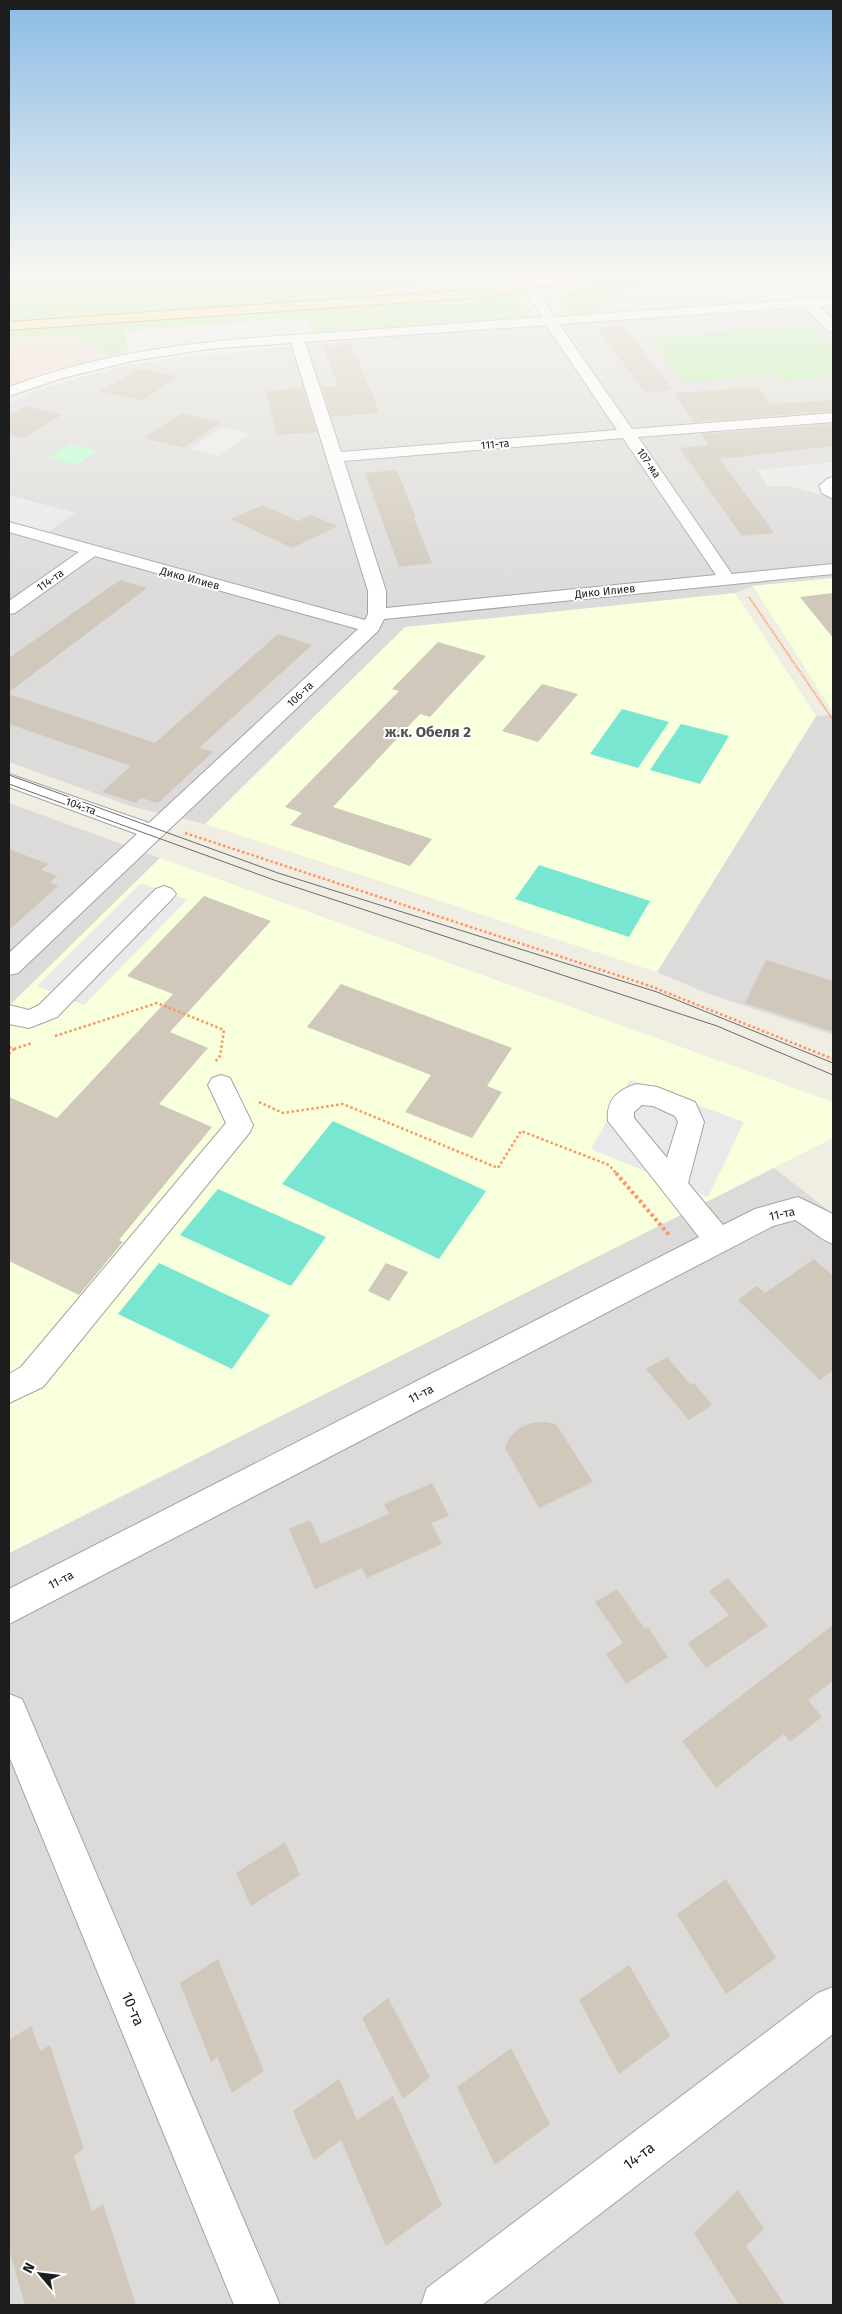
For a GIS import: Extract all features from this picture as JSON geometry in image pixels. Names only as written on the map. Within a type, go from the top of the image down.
[{"type":"street","points":[[9,392],[39,381]]},
{"type":"street","points":[[311,381],[377,591],[374,620]]},
{"type":"street","name":"107-ма","points":[[593,381],[732,578]]},
{"type":"street","name":"111-та","points":[[336,457],[833,417]]},
{"type":"street","points":[[833,482],[827,486],[828,490],[833,494]]},
{"type":"street","name":"Дико Илиев","points":[[9,527],[91,551],[374,620],[732,578],[833,569]]},
{"type":"street","name":"114-та","points":[[9,609],[91,551]]},
{"type":"street","name":"106-та","points":[[9,967],[374,620]]},
{"type":"street","name":"104-та","points":[[9,780],[153,832]]},
{"type":"street","points":[[9,1014],[32,1020],[48,1011],[164,894]]},
{"type":"street","points":[[9,1389],[32,1377],[240,1125],[221,1085]]},
{"type":"street","points":[[674,1185],[720,1241]]},
{"type":"street","name":"11-та","points":[[9,1607],[765,1217],[798,1208],[823,1222],[833,1232]]},
{"type":"street","name":"10-та","points":[[9,1712],[257,2305]]},
{"type":"street","name":"14-та","points":[[444,2305],[833,2008]]},
{"type":"path","points":[[732,578],[833,720]]},
{"type":"path","points":[[192,835],[650,986],[833,1059]]},
{"type":"path","points":[[50,1038],[157,1003],[224,1030],[220,1056],[202,1078],[283,1113],[343,1104],[498,1168],[521,1131],[609,1165],[661,1226]]},
{"type":"path","points":[[9,1054],[14,1049],[40,1041]]},
{"type":"path","points":[[9,1047],[14,1049]]},
{"type":"shaded area","points":[[9,381],[22,381],[9,386]]},
{"type":"shaded area","points":[[68,381],[833,381],[833,578],[753,586],[735,593],[405,628],[205,824],[130,806],[9,762],[9,403],[39,389]]},
{"type":"shaded area","points":[[222,427],[249,434],[218,456],[190,449]]},
{"type":"shaded area","points":[[833,462],[833,498],[790,486],[767,486],[757,470]]},
{"type":"shaded area","points":[[9,495],[75,513],[45,534],[9,524]]},
{"type":"shaded area","points":[[833,578],[833,712],[753,586]]},
{"type":"shaded area","points":[[735,593],[816,716],[657,972],[205,824],[405,627]]},
{"type":"shaded area","points":[[622,709],[669,722],[638,768],[590,754]]},
{"type":"shaded area","points":[[833,715],[833,1035],[709,994],[657,972],[816,716]]},
{"type":"shaded area","points":[[681,724],[729,736],[700,784],[650,770]]},
{"type":"shaded area","points":[[9,803],[160,858],[9,1006]]},
{"type":"shaded area","points":[[160,858],[833,1102],[833,1138],[9,1553],[9,1006]]},
{"type":"shaded area","points":[[539,865],[650,901],[629,937],[515,899]]},
{"type":"shaded area","points":[[141,883],[187,900],[84,1005],[37,986]]},
{"type":"shaded area","points":[[630,1080],[744,1122],[708,1197],[591,1149]]},
{"type":"shaded area","points":[[333,1121],[486,1191],[439,1259],[282,1184]]},
{"type":"shaded area","points":[[774,1168],[833,1214],[833,2305],[9,2305],[9,1553]]},
{"type":"shaded area","points":[[218,1189],[326,1237],[291,1286],[180,1235]]},
{"type":"shaded area","points":[[159,1263],[270,1315],[232,1369],[118,1314]]},
{"type":"green space","points":[[70,444],[98,450],[77,465],[48,458]]},
{"type":"building","points":[[118,381],[173,381],[141,401],[100,391]]},
{"type":"building","points":[[336,381],[367,381],[380,413],[331,417],[322,387],[338,386]]},
{"type":"building","points":[[636,381],[666,381],[673,390],[645,393]]},
{"type":"building","points":[[758,387],[771,404],[833,400],[833,411],[693,422],[675,393]]},
{"type":"building","points":[[303,388],[317,432],[277,435],[266,391]]},
{"type":"building","points":[[25,406],[62,415],[23,438],[9,435],[9,415]]},
{"type":"building","points":[[182,413],[220,422],[184,448],[144,438]]},
{"type":"building","points":[[833,424],[833,446],[720,459],[774,533],[742,536],[679,448],[708,445],[701,434]]},
{"type":"building","points":[[397,470],[432,563],[399,567],[365,473]]},
{"type":"building","points":[[263,505],[298,521],[311,515],[338,526],[292,548],[231,519]]},
{"type":"building","points":[[120,580],[147,588],[9,692],[9,658]]},
{"type":"building","points":[[833,593],[833,638],[800,597]]},
{"type":"building","points":[[278,634],[312,645],[199,748],[213,752],[158,803],[141,798],[136,803],[102,792],[131,766],[9,724],[9,694],[155,743]]},
{"type":"building","points":[[438,642],[486,656],[430,717],[420,714],[333,807],[432,839],[410,866],[290,825],[302,813],[285,807],[399,691],[392,689]]},
{"type":"building","points":[[542,684],[578,694],[538,742],[502,731]]},
{"type":"building","points":[[9,849],[48,864],[41,870],[57,876],[50,882],[58,886],[9,930]]},
{"type":"building","points":[[204,896],[271,921],[170,1032],[208,1048],[159,1104],[212,1127],[119,1240],[123,1242],[79,1295],[9,1261],[9,1097],[57,1118],[173,994],[127,976]]},
{"type":"building","points":[[766,960],[833,981],[833,1032],[745,1003]]},
{"type":"building","points":[[341,984],[512,1048],[487,1086],[502,1092],[472,1138],[405,1112],[431,1075],[307,1027]]},
{"type":"building","points":[[814,1259],[833,1276],[833,1370],[820,1380],[738,1300],[757,1286],[765,1293]]},
{"type":"building","points":[[386,1263],[408,1272],[389,1301],[368,1291]]},
{"type":"building","points":[[667,1357],[691,1385],[694,1383],[712,1405],[689,1420],[646,1369]]},
{"type":"building","points":[[544,1422],[556,1424],[593,1482],[539,1508],[505,1448],[510,1437],[519,1428],[531,1423]]},
{"type":"building","points":[[432,1483],[449,1516],[431,1523],[442,1544],[367,1578],[362,1568],[315,1589],[289,1529],[310,1520],[321,1544],[389,1514],[384,1504]]},
{"type":"building","points":[[728,1578],[768,1626],[706,1668],[688,1643],[729,1615],[709,1591]]},
{"type":"building","points":[[617,1589],[645,1629],[648,1627],[668,1657],[626,1684],[606,1654],[623,1643],[595,1602]]},
{"type":"building","points":[[833,1625],[833,1681],[808,1700],[822,1717],[790,1742],[784,1734],[716,1788],[682,1741]]},
{"type":"building","points":[[285,1842],[300,1875],[251,1906],[236,1873]]},
{"type":"building","points":[[726,1879],[776,1958],[726,1994],[677,1914]]},
{"type":"building","points":[[218,1959],[264,2071],[232,2093],[217,2057],[211,2062],[180,1983]]},
{"type":"building","points":[[629,1965],[670,2036],[619,2074],[579,2000]]},
{"type":"building","points":[[388,1998],[430,2077],[403,2099],[362,2018]]},
{"type":"building","points":[[31,2026],[40,2051],[50,2045],[84,2149],[74,2156],[92,2211],[103,2204],[136,2305],[25,2305],[9,2249],[9,2040]]},
{"type":"building","points":[[511,2048],[550,2124],[495,2165],[457,2087]]},
{"type":"building","points":[[339,2079],[357,2120],[393,2096],[442,2205],[386,2246],[341,2140],[314,2160],[293,2111]]},
{"type":"building","points":[[738,2190],[764,2229],[746,2246],[785,2305],[739,2305],[694,2233]]},
{"type":"tram line","points":[[9,775],[278,873],[657,992],[833,1063]]},
{"type":"tram line","points":[[9,784],[274,880],[717,1026],[833,1075]]},
{"type":"district","name":"ж.к. Обеля 2","points":[[428,732]]}]
